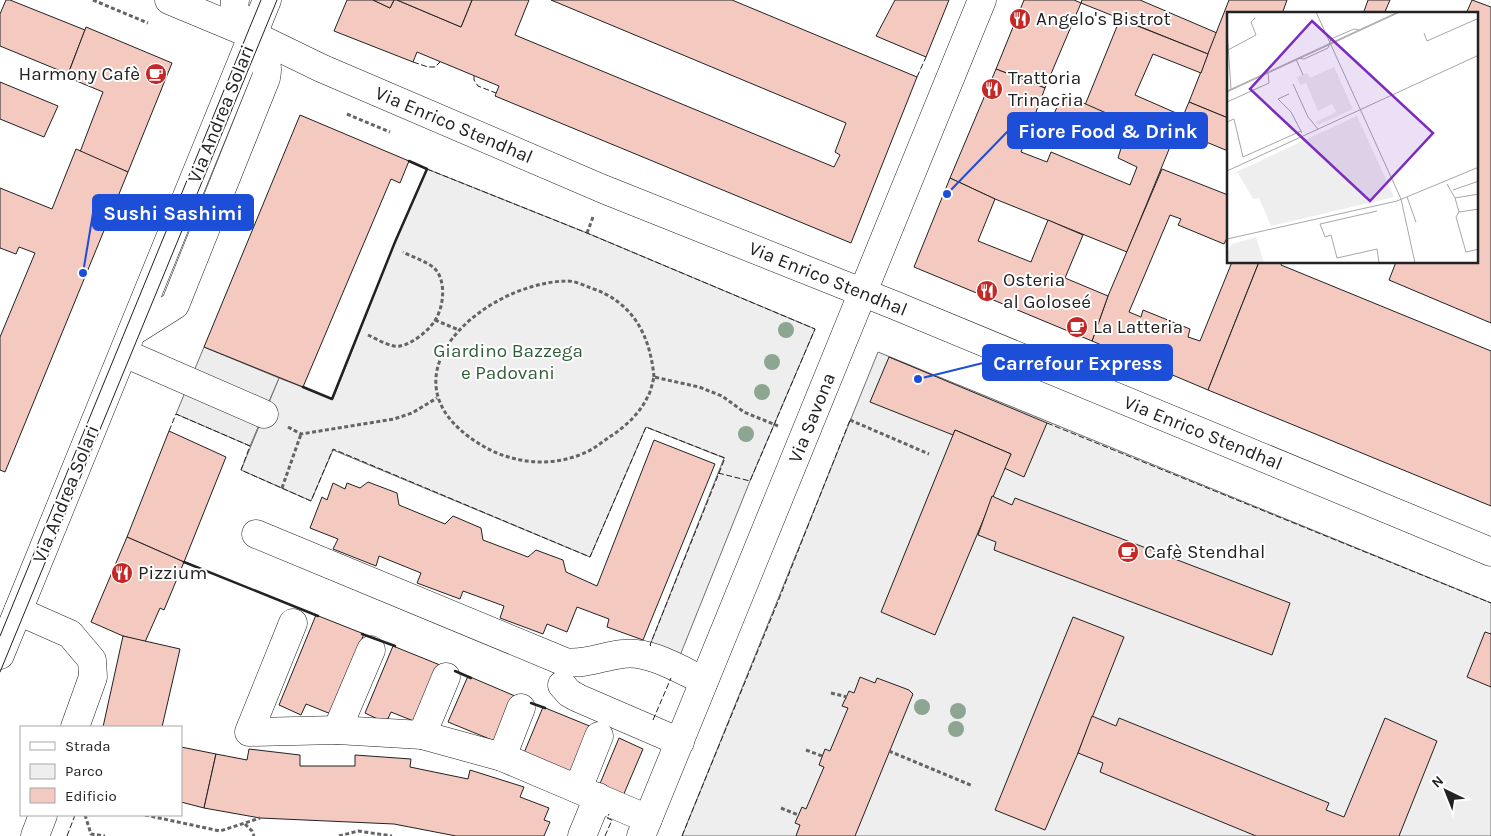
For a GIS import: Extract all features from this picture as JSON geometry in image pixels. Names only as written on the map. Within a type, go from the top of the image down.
[{"type":"street","name":"Via Enrico Stendhal","points":[[168,0],[253,35],[320,68],[603,189],[863,293],[1491,552]]},
{"type":"street","name":"Via Andrea Solari","points":[[235,0],[234,7],[237,15],[250,24],[253,35]]},
{"type":"street","name":"Via Andrea Solari","points":[[0,655],[267,0]]},
{"type":"street","name":"Via Savona","points":[[645,828],[982,0]]},
{"type":"street","points":[[128,342],[264,414]]},
{"type":"street","points":[[256,534],[565,662],[578,664],[625,653],[653,657],[704,681]]},
{"type":"street","points":[[18,611],[70,634],[92,660],[94,677],[75,726]]},
{"type":"street","points":[[293,623],[249,732],[337,730],[422,735],[502,757],[588,793],[645,828]]},
{"type":"street","points":[[337,730],[371,650]]},
{"type":"street","points":[[422,735],[446,677]]},
{"type":"street","points":[[562,685],[569,693],[578,698],[680,742]]},
{"type":"street","points":[[502,757],[521,708]]},
{"type":"street","points":[[582,836],[599,736]]},
{"type":"street","points":[[35,836],[43,816]]},
{"type":"path","points":[[368,335],[398,347],[409,343],[435,320],[442,302],[442,287],[438,274],[433,266],[403,252]]},
{"type":"path","points":[[567,280],[597,290],[625,307],[646,337],[652,356],[654,377],[648,397],[638,412],[622,428],[584,454],[564,460],[545,462],[506,458],[466,436],[446,416],[437,398],[436,378],[440,357],[459,330],[491,304],[514,293],[541,284],[567,280]]},
{"type":"path","points":[[435,320],[459,330]]},
{"type":"path","points":[[654,377],[699,387],[722,396],[744,412],[774,425]]},
{"type":"path","points":[[264,414],[301,434],[394,419],[412,413],[437,398]]},
{"type":"path","points":[[850,420],[929,454]]},
{"type":"path","points":[[282,488],[301,434]]},
{"type":"path","points":[[831,693],[847,697]]},
{"type":"path","points":[[806,750],[822,756]]},
{"type":"path","points":[[889,751],[973,786]]},
{"type":"path","points":[[781,808],[798,815]]},
{"type":"path","points":[[85,816],[90,835],[105,836]]},
{"type":"path","points":[[150,816],[220,831],[260,818]]},
{"type":"path","points":[[245,824],[254,836]]},
{"type":"path","points":[[338,836],[358,831],[392,836]]},
{"type":"path","points":[[358,831],[363,836]]},
{"type":"green space","name":"Giardino Bazzega e Padovani","points":[[427,169],[587,233],[815,329],[750,481],[679,658],[650,645],[724,458],[646,427],[590,557],[333,450],[311,501],[241,470],[279,378],[333,399],[395,242]]},
{"type":"green space","points":[[878,352],[1491,603],[1491,836],[682,836]]},
{"type":"shaded area","points":[[204,347],[279,378],[250,446],[176,414]]},
{"type":"building","points":[[6,0],[85,30],[68,74],[0,46],[0,14]]},
{"type":"building","points":[[347,0],[373,0],[390,8],[394,0],[397,0],[461,27],[472,0],[529,0],[515,35],[834,167],[840,155],[835,152],[846,123],[551,0],[732,0],[917,77],[851,243],[495,96],[499,86],[417,52],[413,62],[334,31]]},
{"type":"building","points":[[373,0],[394,0],[390,8]]},
{"type":"building","points":[[397,0],[472,0],[461,27]]},
{"type":"building","points":[[895,0],[949,0],[926,57],[876,36]]},
{"type":"building","points":[[1024,0],[1074,0],[1081,3],[1045,88],[996,69]]},
{"type":"building","points":[[1082,0],[1140,0],[1217,33],[1208,54],[1081,3]]},
{"type":"building","points":[[1229,0],[1287,0],[1283,12],[1227,12],[1227,118],[1189,102]]},
{"type":"building","points":[[1368,0],[1390,0],[1385,12],[1364,12]]},
{"type":"building","points":[[1472,0],[1491,7],[1491,323],[1389,280],[1395,264],[1478,264],[1478,12],[1467,12]]},
{"type":"building","points":[[1120,19],[1208,54],[1201,73],[1153,54],[1135,95],[1183,116],[1172,142],[1085,105]]},
{"type":"building","points":[[86,27],[172,63],[128,172],[80,152],[103,92],[67,77]]},
{"type":"building","points":[[996,69],[1045,88],[1021,152],[1047,162],[1051,152],[1130,185],[1137,167],[1118,158],[1122,145],[1053,116],[1063,94],[1172,142],[1127,252],[995,199],[950,178]]},
{"type":"building","points":[[0,82],[58,106],[44,137],[0,119]]},
{"type":"building","points":[[1189,102],[1227,118],[1227,151],[1177,130]]},
{"type":"building","points":[[300,115],[409,161],[400,183],[391,179],[303,387],[204,347]]},
{"type":"building","points":[[76,149],[128,172],[5,472],[0,470],[0,337],[35,253],[19,247],[16,254],[0,248],[0,188],[52,209]]},
{"type":"building","points":[[1162,169],[1227,195],[1227,238],[1224,244],[1178,225],[1181,219],[1170,215],[1129,312],[1141,317],[1143,310],[1190,329],[1188,337],[1200,341],[1231,264],[1258,264],[1208,390],[1092,341],[1108,296]]},
{"type":"building","points":[[950,178],[995,199],[978,241],[1031,262],[1048,220],[1083,235],[1065,278],[1108,296],[1092,341],[914,267]]},
{"type":"building","points":[[1258,264],[1281,264],[1491,351],[1491,506],[1208,390]]},
{"type":"building","points":[[889,357],[1047,423],[1024,477],[1004,468],[1011,454],[955,430],[953,435],[870,402]]},
{"type":"building","points":[[955,430],[1011,454],[935,635],[881,612]]},
{"type":"building","points":[[169,431],[226,457],[184,562],[127,537]]},
{"type":"building","points":[[654,440],[715,464],[643,640],[607,627],[609,619],[577,607],[567,632],[547,624],[543,634],[500,618],[504,606],[463,591],[460,599],[417,583],[421,573],[379,556],[376,566],[333,549],[338,539],[310,528],[322,497],[327,500],[333,483],[345,489],[347,483],[360,488],[368,482],[397,493],[399,505],[445,524],[453,516],[481,528],[483,540],[528,557],[536,550],[563,560],[566,572],[597,586]]},
{"type":"building","points":[[992,496],[1012,505],[1015,498],[1290,603],[1272,655],[994,550],[996,542],[978,535]]},
{"type":"building","points":[[127,537],[184,562],[164,610],[160,608],[145,642],[123,636],[91,622]]},
{"type":"building","points":[[316,615],[364,634],[331,714],[306,704],[301,715],[279,705]]},
{"type":"building","points":[[1073,617],[1124,637],[1045,830],[995,810]]},
{"type":"building","points":[[1485,632],[1491,634],[1491,687],[1467,677]]},
{"type":"building","points":[[123,636],[180,649],[162,726],[103,726]]},
{"type":"building","points":[[393,646],[440,665],[416,722],[391,712],[386,723],[365,713]]},
{"type":"building","points":[[468,676],[515,696],[497,742],[448,722]]},
{"type":"building","points":[[860,677],[875,683],[877,678],[909,690],[913,694],[855,836],[796,836],[800,825],[795,823],[802,807],[806,809],[824,767],[819,765],[825,749],[830,751],[848,708],[842,706],[849,691],[854,693]]},
{"type":"building","points":[[543,707],[592,727],[573,773],[524,753]]},
{"type":"building","points":[[1092,716],[1116,726],[1119,718],[1329,803],[1326,810],[1344,817],[1385,718],[1437,741],[1399,836],[1256,836],[1100,772],[1103,763],[1078,753]]},
{"type":"building","points":[[619,738],[643,749],[623,796],[599,786]]},
{"type":"building","points":[[182,747],[216,754],[204,808],[182,802]]},
{"type":"building","points":[[249,749],[300,755],[300,766],[355,766],[355,755],[411,759],[410,767],[468,779],[470,770],[524,787],[520,797],[549,808],[544,820],[550,822],[544,836],[456,836],[394,824],[260,818],[204,808],[216,754],[247,760]]},
{"type":"tram line","points":[[0,636],[261,0]]},
{"type":"tram line","points":[[0,672],[277,0]]},
{"type":"fence","points":[[917,77],[926,57]]},
{"type":"fence","points":[[413,62],[428,67],[435,67],[440,62]]},
{"type":"fence","points":[[474,76],[478,86],[496,93]]},
{"type":"fence","points":[[427,169],[587,233],[815,329],[750,481],[718,473]]},
{"type":"fence","points":[[169,431],[176,414],[250,446],[241,470],[311,501],[333,449],[590,557],[646,427],[725,458],[651,646]]},
{"type":"fence","points":[[682,836],[850,420]]},
{"type":"fence","points":[[1047,423],[1491,603]]},
{"type":"fence","points":[[653,720],[671,678]]},
{"type":"fence","points":[[605,836],[612,820],[607,818],[609,814]]},
{"type":"fence","points":[[67,836],[75,816]]},
{"type":"wall","points":[[303,387],[332,399],[395,242],[427,169],[409,161]]},
{"type":"wall","points":[[184,562],[318,616]]},
{"type":"wall","points":[[362,634],[395,646]]},
{"type":"wall","points":[[455,671],[471,678]]},
{"type":"wall","points":[[531,703],[545,708]]},
{"type":"place","name":"Angelo's Bistrot","points":[[1020,19]]},
{"type":"place","name":"Harmony Cafè","points":[[156,74]]},
{"type":"place","name":"Trattoria Trinacria","points":[[992,89]]},
{"type":"place","name":"Fiore Food & Drink","points":[[947,194]]},
{"type":"place","name":"Sushi Sashimi","points":[[83,273]]},
{"type":"place","name":"Osteria al Goloseé","points":[[987,291]]},
{"type":"place","name":"La Latteria","points":[[1077,327]]},
{"type":"place","name":"Carrefour Express","points":[[918,379]]},
{"type":"place","name":"Cafè Stendhal","points":[[1128,552]]},
{"type":"place","name":"Pizzium","points":[[122,573]]}]
